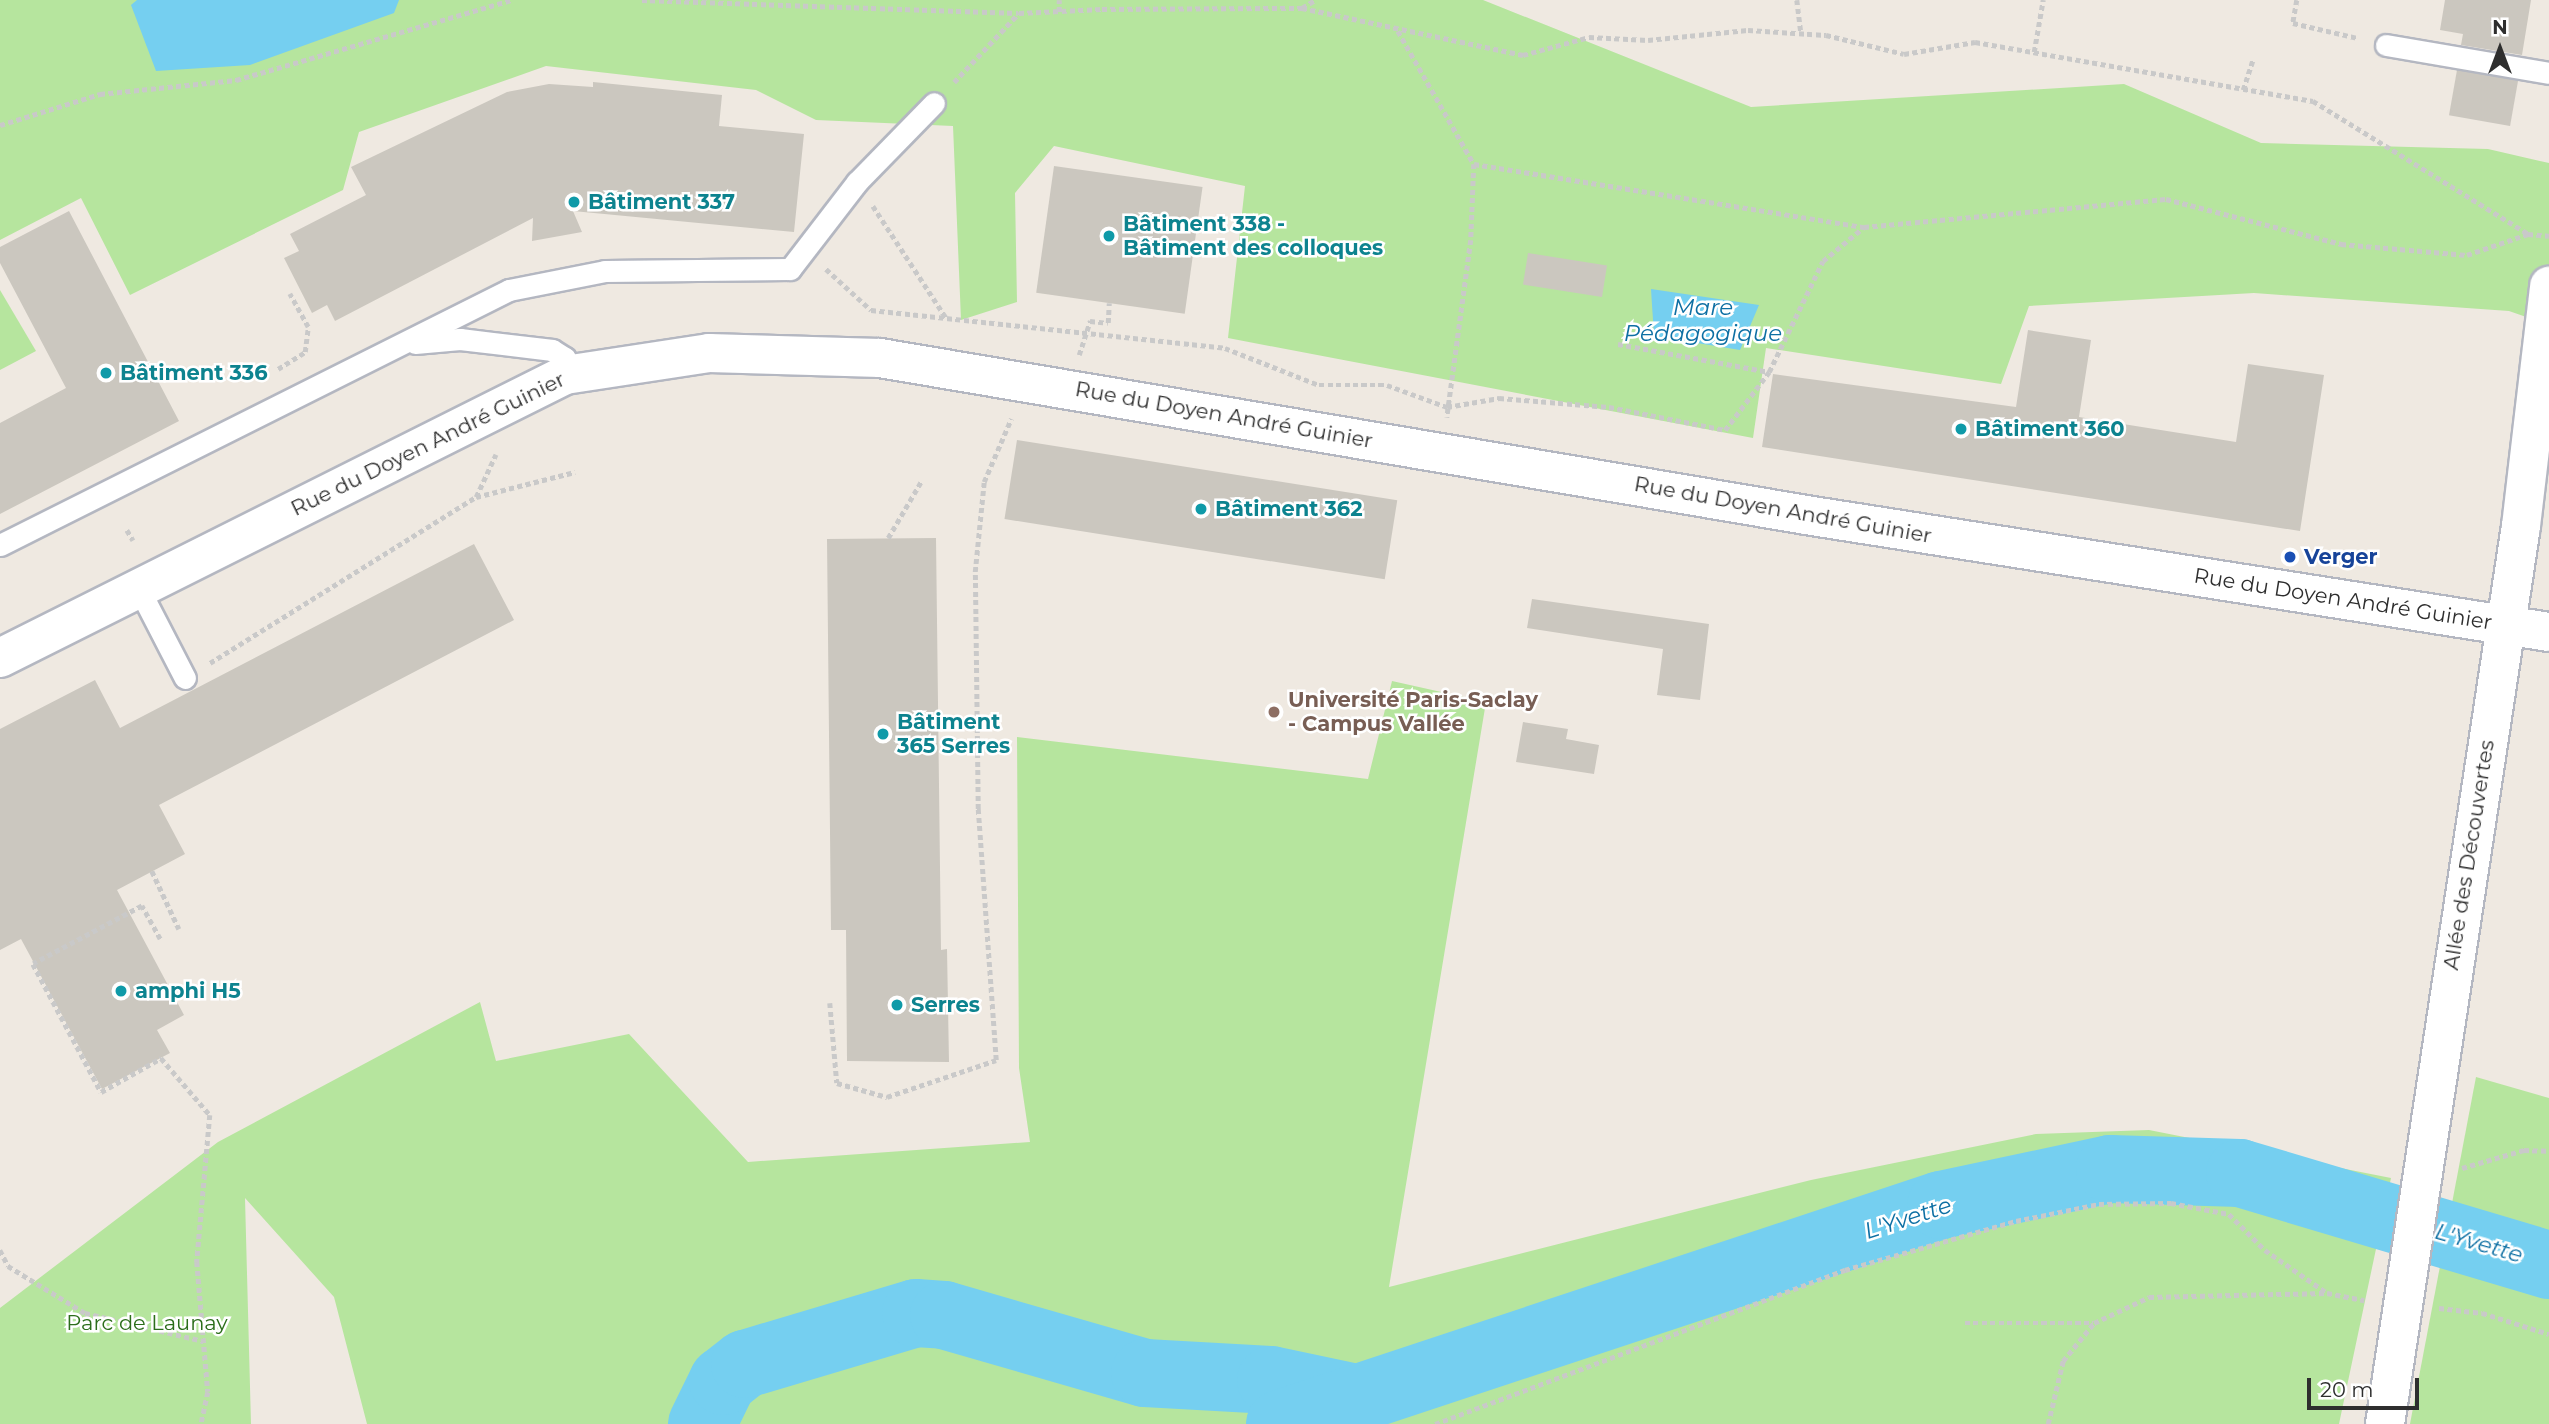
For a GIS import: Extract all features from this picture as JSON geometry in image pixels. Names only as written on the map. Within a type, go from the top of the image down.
[{"type":"street","name":"Allée des Découvertes","points":[[2385,1424],[2418,1192],[2506,625],[2549,286]]},
{"type":"street","name":"Rue du Doyen André Guinier","points":[[0,658],[565,375],[709,353],[880,358],[2549,632]]},
{"type":"lane","points":[[2386,45],[2549,73]]},
{"type":"lane","points":[[0,545],[509,289],[605,271],[790,270],[857,183],[934,103]]},
{"type":"lane","points":[[401,344],[460,339],[552,350],[565,358],[565,375]]},
{"type":"lane","points":[[139,589],[185,678]]},
{"type":"path","points":[[0,125],[100,94],[236,80],[512,0]]},
{"type":"path","points":[[642,0],[1019,13],[1302,8],[1523,55],[1589,37],[1801,33],[1904,54],[1975,42],[2313,101],[2528,234]]},
{"type":"path","points":[[1059,0],[1059,12]]},
{"type":"path","points":[[1302,8],[1315,0]]},
{"type":"path","points":[[1797,0],[1801,33]]},
{"type":"path","points":[[2034,52],[2043,0]]},
{"type":"path","points":[[2297,0],[2293,23],[2386,45]]},
{"type":"path","points":[[934,103],[1019,13]]},
{"type":"path","points":[[1398,30],[1474,164],[1471,240],[1447,407],[1446,453]]},
{"type":"path","points":[[2243,90],[2253,60]]},
{"type":"path","points":[[1474,164],[1864,227],[2166,199],[2341,244],[2467,255],[2528,234],[2549,236]]},
{"type":"path","points":[[857,183],[947,319]]},
{"type":"path","points":[[805,249],[871,310],[1237,350],[1319,385],[1387,385],[1447,407],[1499,398],[1609,407],[1725,430],[1769,372],[1823,261],[1864,227]]},
{"type":"path","points":[[270,374],[305,352],[308,327],[290,294]]},
{"type":"path","points":[[1078,363],[1083,333],[1090,321],[1108,323],[1108,303]]},
{"type":"path","points":[[1618,344],[1769,372]]},
{"type":"path","points":[[830,1003],[838,1083],[887,1097],[996,1060],[978,809],[975,572],[984,482],[1015,408]]},
{"type":"path","points":[[476,497],[500,447]]},
{"type":"path","points":[[185,678],[476,497],[575,472]]},
{"type":"path","points":[[888,538],[922,481]]},
{"type":"path","points":[[127,530],[132,540]]},
{"type":"path","points":[[152,871],[179,929]]},
{"type":"path","points":[[160,939],[142,906],[33,964],[102,1092],[161,1058],[210,1115],[197,1262],[208,1392],[201,1424]]},
{"type":"path","points":[[2451,1172],[2524,1150],[2549,1151]]},
{"type":"path","points":[[1435,1424],[1844,1270],[2016,1221],[2099,1204],[2171,1203],[2229,1214],[2265,1250],[2327,1293],[2149,1297],[2094,1323],[1965,1323]]},
{"type":"path","points":[[0,1250],[8,1266],[85,1313],[203,1341]]},
{"type":"path","points":[[2431,1308],[2482,1313],[2549,1334]]},
{"type":"path","points":[[2048,1424],[2063,1362],[2094,1323]]},
{"type":"green space","points":[[0,0],[1483,0],[1751,107],[2124,84],[2261,143],[2488,149],[2549,163],[2549,325],[2509,311],[2254,293],[2029,306],[2001,384],[1766,348],[1753,438],[1228,338],[1245,186],[1054,146],[1015,193],[1017,302],[961,320],[953,126],[816,120],[756,90],[546,66],[359,132],[343,190],[130,295],[81,198],[0,240]]},
{"type":"green space","points":[[0,290],[36,351],[0,370]]},
{"type":"green space","name":"Parc de Launay","points":[[1392,681],[1486,702],[1389,1287],[1811,1180],[2036,1134],[2149,1130],[2391,1178],[2339,1424],[367,1424],[334,1297],[245,1198],[251,1424],[0,1424],[0,1308],[218,1142],[480,1002],[496,1061],[629,1034],[748,1162],[1030,1142],[1019,1068],[1017,737],[1368,779]]},
{"type":"green space","points":[[2476,1077],[2549,1098],[2549,1424],[2410,1424]]},
{"type":"water","points":[[137,0],[399,0],[394,13],[250,65],[156,71],[131,5]]},
{"type":"water","name":"Mare Pédagogique","points":[[1651,289],[1759,305],[1740,350],[1654,336]]},
{"type":"building","points":[[2445,0],[2531,0],[2522,55],[2461,45],[2463,34],[2440,30]]},
{"type":"building","points":[[2457,70],[2518,81],[2510,126],[2449,115]]},
{"type":"building","name":"Bâtiment 337","points":[[593,82],[722,95],[719,126],[804,134],[794,232],[573,211],[582,232],[532,241],[533,218],[335,321],[327,305],[312,313],[284,258],[299,251],[290,234],[366,195],[351,167],[507,92],[549,84],[593,87]]},
{"type":"building","name":"Bâtiment 338 - Bâtiment des colloques","points":[[1054,166],[1203,187],[1185,314],[1036,293]]},
{"type":"building","name":"Bâtiment 336","points":[[69,211],[179,421],[0,514],[0,423],[66,388],[0,263],[0,247]]},
{"type":"building","points":[[1528,253],[1607,266],[1602,297],[1523,285]]},
{"type":"building","name":"Bâtiment 360","points":[[2028,330],[2091,340],[2079,417],[2236,442],[2248,364],[2324,375],[2300,531],[1762,447],[1773,374],[2016,407]]},
{"type":"building","name":"Bâtiment 362","points":[[1017,440],[1397,500],[1385,579],[1004,519]]},
{"type":"building","name":"Bâtiment 365 Serres","points":[[936,538],[941,950],[947,949],[949,1062],[847,1061],[846,930],[831,930],[827,539]]},
{"type":"building","points":[[474,544],[514,620],[159,805],[185,854],[117,890],[184,1015],[157,1030],[170,1053],[102,1089],[21,939],[0,950],[0,729],[95,680],[120,728]]},
{"type":"building","points":[[1532,599],[1709,624],[1700,700],[1657,695],[1663,649],[1527,628]]},
{"type":"building","points":[[1523,722],[1568,729],[1566,739],[1599,745],[1594,774],[1516,762]]},
{"type":"waterway","name":"L'Yvette","points":[[1280,1424],[1941,1205],[2110,1169],[2240,1173],[2549,1265]]},
{"type":"waterway","points":[[702,1424],[723,1381],[745,1364],[916,1313],[944,1315],[1145,1373],[1271,1380],[1356,1398]]},
{"type":"place","name":"Bâtiment 337","points":[[574,202]]},
{"type":"place","name":"Bâtiment 338 - Bâtiment des colloques","points":[[1109,236]]},
{"type":"place","name":"Bâtiment 336","points":[[106,373]]},
{"type":"place","name":"Bâtiment 360","points":[[1961,429]]},
{"type":"place","name":"Bâtiment 362","points":[[1201,509]]},
{"type":"place","name":"Verger","points":[[2290,557]]},
{"type":"place","name":"Université Paris-Saclay - Campus Vallée","points":[[1274,712]]},
{"type":"place","name":"Bâtiment 365 Serres","points":[[883,734]]},
{"type":"place","name":"amphi H5","points":[[121,991]]},
{"type":"place","name":"Serres","points":[[897,1005]]}]
